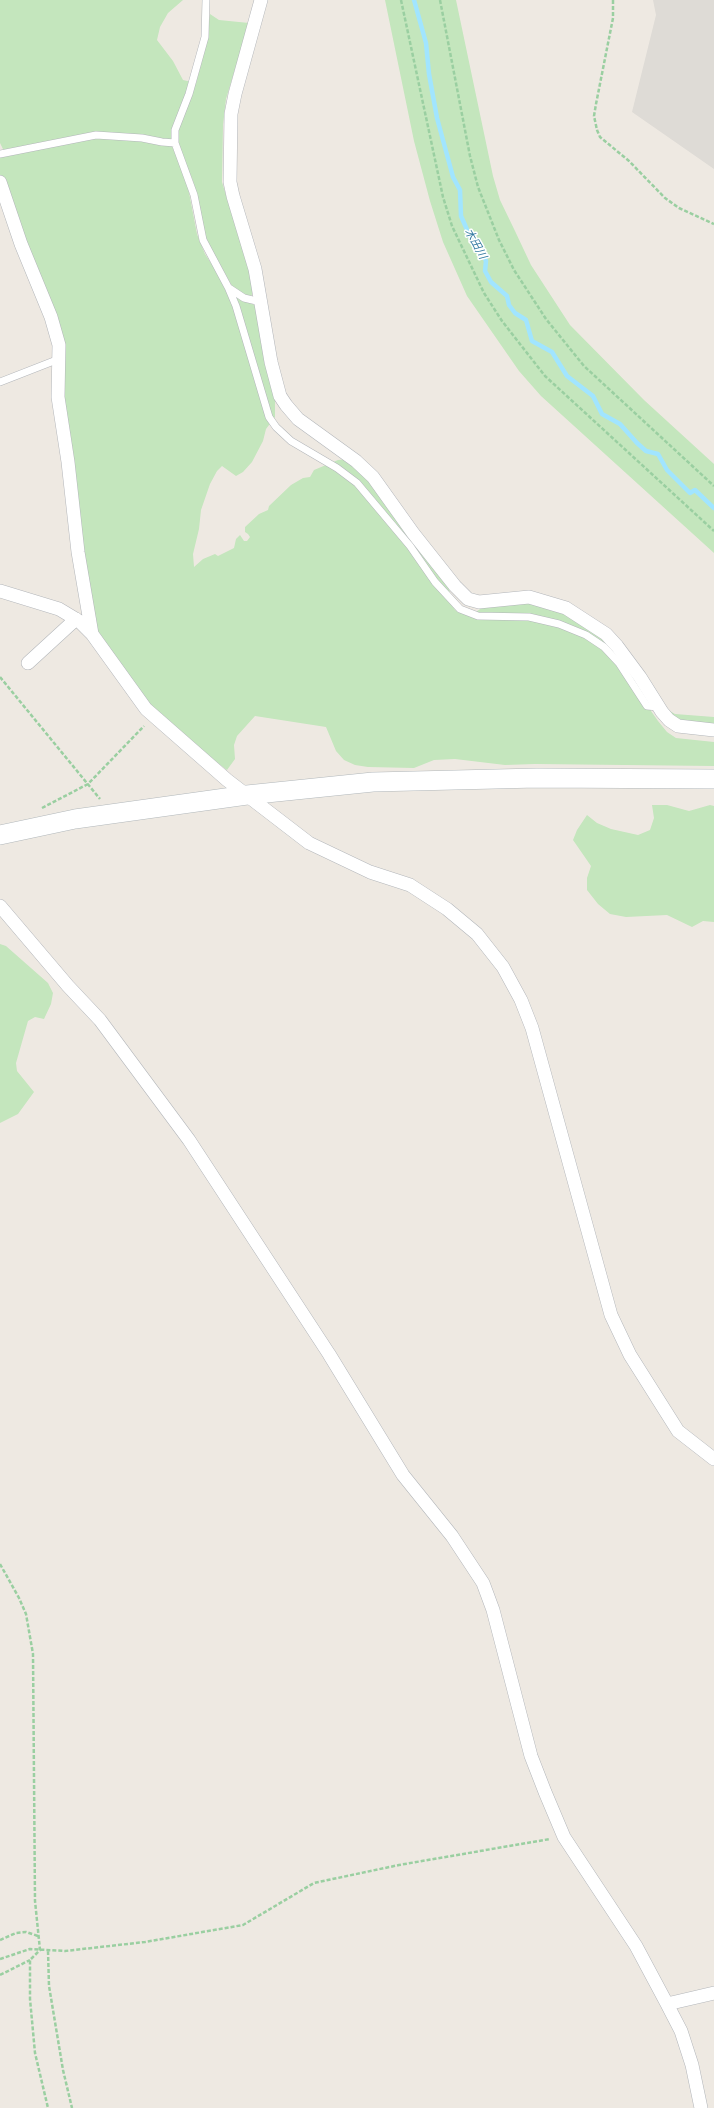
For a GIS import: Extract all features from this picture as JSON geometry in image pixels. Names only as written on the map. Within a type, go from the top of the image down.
[{"type":"street","points":[[261,0],[235,94],[231,114],[230,169],[233,196],[254,263],[271,362],[280,396],[298,420],[356,462],[373,477],[413,533],[464,595],[479,602],[529,597],[566,608],[606,634],[640,676],[658,707],[669,720],[678,726],[714,730]]},
{"type":"street","points":[[0,182],[21,244],[51,317],[58,339],[60,358],[58,397],[68,462],[78,552],[92,634]]},
{"type":"street","points":[[0,591],[59,609],[76,619],[92,634],[146,709],[227,780],[247,794],[309,844],[370,872],[410,885],[447,909],[477,934],[503,967],[521,1000],[532,1028],[611,1315],[630,1355],[678,1431],[714,1458]]},
{"type":"street","points":[[28,663],[76,619]]},
{"type":"street","points":[[0,835],[108,814],[247,794],[373,782],[537,778],[714,779]]},
{"type":"street","points":[[0,906],[68,986],[100,1020],[189,1140],[329,1354],[402,1475],[452,1536],[483,1583],[494,1610],[530,1756],[564,1837],[636,1946],[668,2004],[681,2032],[692,2065],[701,2108]]},
{"type":"street","points":[[668,2004],[714,1993]]},
{"type":"lane","points":[[206,0],[205,37],[189,94],[175,130],[175,143],[194,195],[203,240],[229,288],[269,417],[276,427],[291,441],[337,468],[357,483],[410,546],[435,582],[460,609],[478,616],[529,617],[559,624],[586,635],[604,647],[620,663],[647,706],[658,707]]},
{"type":"lane","points":[[0,154],[96,135],[142,138],[175,143]]},
{"type":"lane","points":[[229,288],[244,298],[261,302]]},
{"type":"lane","points":[[0,382],[60,358]]},
{"type":"path","points":[[401,0],[443,197],[452,226],[484,293],[502,321],[545,376],[714,531]]},
{"type":"path","points":[[440,0],[470,156],[478,187],[499,240],[514,270],[546,319],[584,366],[714,486]]},
{"type":"path","points":[[613,0],[613,18],[594,116],[600,137],[630,161],[665,198],[679,208],[714,224]]},
{"type":"path","points":[[0,677],[104,804],[108,814]]},
{"type":"path","points":[[43,826],[41,811],[42,807],[88,784],[154,715]]},
{"type":"path","points":[[0,1564],[26,1614],[34,1654],[34,1901],[40,1950]]},
{"type":"path","points":[[0,1959],[30,1949],[65,1951],[145,1942],[243,1925],[314,1883],[399,1865],[564,1837]]},
{"type":"path","points":[[0,1940],[16,1933],[26,1932],[38,1937]]},
{"type":"path","points":[[0,1975],[30,1960],[40,1950]]},
{"type":"path","points":[[48,1951],[49,1986],[63,2070],[72,2108]]},
{"type":"path","points":[[30,1960],[30,1998],[35,2053],[48,2108]]},
{"type":"shaded area","points":[[653,0],[714,0],[714,169],[632,112],[656,15]]},
{"type":"green space","points":[[0,0],[183,0],[168,13],[160,27],[157,40],[173,61],[183,80],[196,83],[206,44],[210,14],[219,20],[249,23],[226,99],[223,125],[222,182],[252,281],[253,291],[251,297],[238,291],[232,286],[207,242],[193,181],[183,158],[172,146],[186,177],[197,234],[205,254],[230,292],[235,297],[257,306],[275,391],[275,417],[266,429],[263,441],[252,462],[243,472],[236,476],[222,466],[217,471],[210,484],[201,510],[199,529],[193,554],[194,567],[203,559],[215,554],[218,556],[234,548],[236,539],[240,535],[244,541],[247,541],[250,537],[245,532],[245,527],[259,514],[268,510],[269,506],[291,485],[303,478],[310,477],[314,470],[338,460],[348,459],[359,462],[449,576],[450,602],[455,610],[463,613],[476,612],[487,604],[540,601],[608,628],[650,701],[651,711],[658,721],[667,732],[676,738],[714,742],[714,766],[505,765],[455,759],[434,760],[414,768],[368,767],[355,765],[344,760],[336,751],[326,727],[255,716],[237,736],[234,745],[235,759],[227,770],[158,718],[97,632],[91,614],[61,371],[17,225],[0,175],[0,157],[6,155],[0,143]]},
{"type":"green space","points":[[385,0],[456,0],[493,176],[500,200],[531,265],[570,325],[644,400],[714,464],[714,553],[541,396],[519,371],[467,296],[443,242],[430,201],[414,141]]},
{"type":"green space","points":[[665,708],[675,714],[714,717],[714,724],[685,722],[674,718]]},
{"type":"green space","points":[[652,805],[667,805],[689,811],[710,805],[714,806],[714,922],[703,921],[692,927],[667,915],[626,917],[610,914],[598,904],[587,890],[587,878],[591,866],[573,840],[577,830],[587,815],[597,823],[611,829],[638,835],[650,830],[654,818]]},
{"type":"green space","points":[[0,944],[6,946],[48,983],[53,993],[51,1004],[44,1019],[35,1017],[28,1021],[16,1063],[17,1071],[34,1092],[18,1114],[0,1123]]},
{"type":"waterway","name":"木田川","points":[[414,0],[426,43],[429,74],[437,118],[453,177],[460,190],[461,216],[472,241],[482,253],[486,261],[485,271],[491,282],[507,296],[509,305],[515,313],[526,320],[532,341],[552,352],[567,376],[593,396],[602,414],[620,424],[646,451],[658,454],[667,470],[690,493],[695,490],[714,508]]}]
